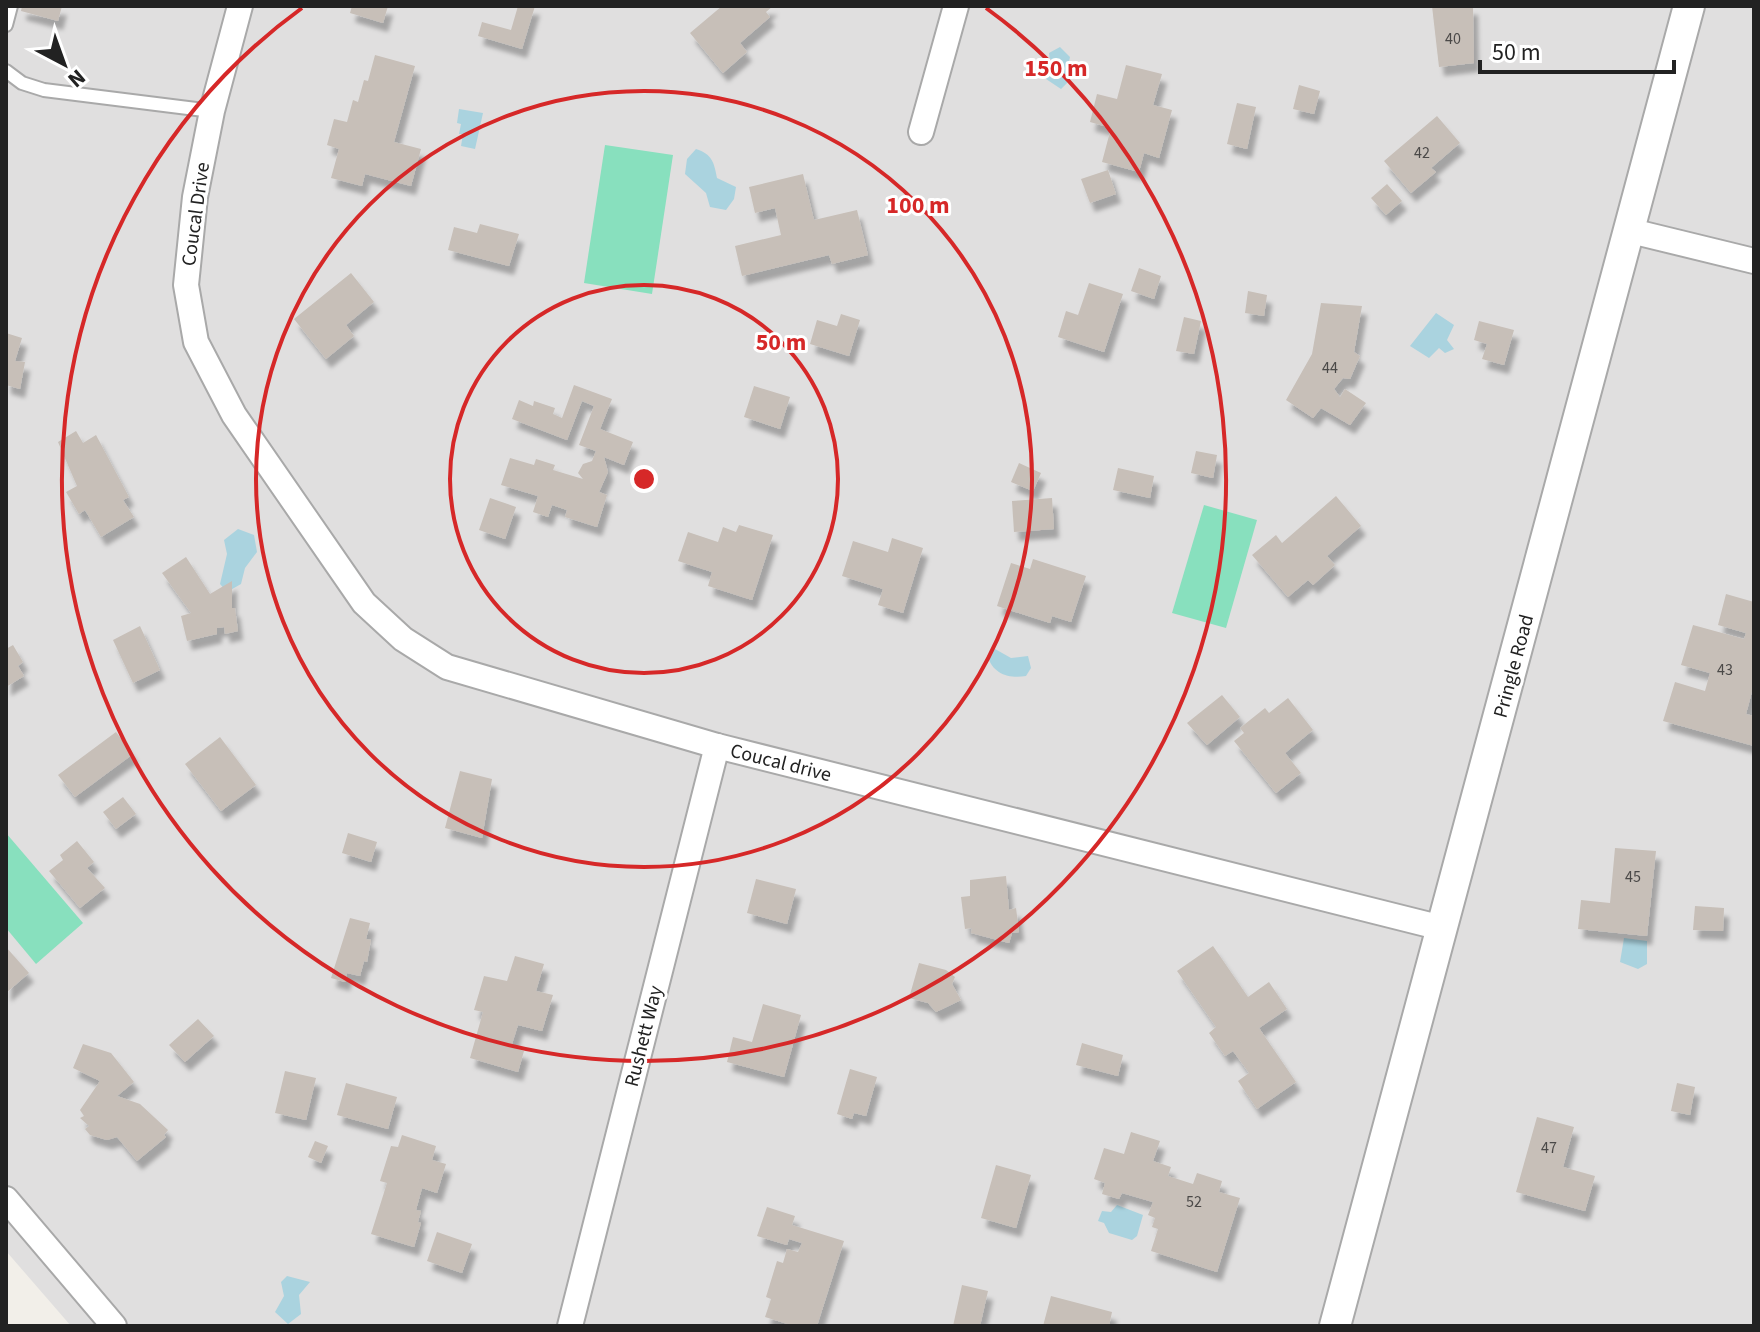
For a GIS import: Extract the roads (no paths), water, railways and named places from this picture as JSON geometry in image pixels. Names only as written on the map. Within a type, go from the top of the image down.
[{"type":"street","name":"Coucal Drive","points":[[234,415],[196,342],[186,285],[195,197],[212,111],[240,6]]},
{"type":"street","points":[[921,132],[956,6]]},
{"type":"street","name":"Pringle Road","points":[[1335,1326],[1689,6]]},
{"type":"street","points":[[1631,231],[1754,261]]},
{"type":"street","name":"Coucal drive","points":[[234,415],[364,603],[403,639],[447,667],[717,746],[1442,928]]},
{"type":"street","name":"Rushett Way","points":[[570,1326],[717,746]]},
{"type":"street","points":[[6,1199],[114,1326]]},
{"type":"lane","points":[[6,25],[11,6]]},
{"type":"lane","points":[[6,71],[22,83],[44,90],[212,111]]},
{"type":"water","points":[[1060,47],[1070,57],[1066,75],[1070,80],[1061,89],[1046,79],[1051,71],[1049,53]]},
{"type":"water","points":[[459,109],[483,113],[475,149],[461,146],[463,134],[459,134],[461,124],[457,123]]},
{"type":"water","points":[[696,149],[711,159],[717,178],[736,187],[734,199],[726,210],[710,207],[706,193],[685,174],[687,159]]},
{"type":"water","points":[[1436,313],[1454,325],[1447,340],[1454,349],[1445,353],[1439,348],[1429,358],[1410,346]]},
{"type":"water","points":[[238,529],[254,535],[257,552],[245,568],[241,584],[227,592],[220,584],[227,554],[224,540]]},
{"type":"water","points":[[995,649],[1011,658],[1028,656],[1031,668],[1026,676],[1008,676],[993,667],[988,656]]},
{"type":"water","points":[[1624,938],[1647,941],[1647,964],[1638,969],[1620,962]]},
{"type":"water","points":[[1117,1205],[1143,1215],[1137,1236],[1132,1240],[1109,1233],[1104,1223],[1098,1221],[1102,1211],[1111,1212]]},
{"type":"water","points":[[287,1276],[310,1282],[299,1295],[301,1314],[288,1324],[275,1312],[284,1296],[281,1282]]}]
